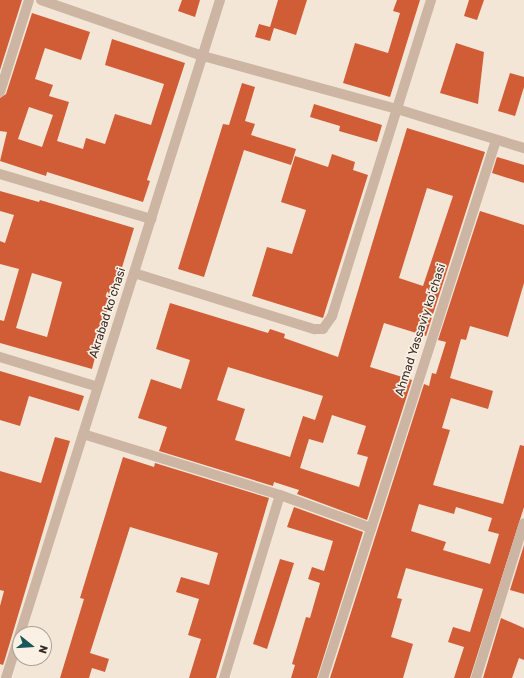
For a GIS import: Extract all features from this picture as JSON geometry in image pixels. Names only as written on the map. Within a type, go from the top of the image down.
[{"type":"street","points":[[0,92],[29,0]]},
{"type":"street","points":[[42,0],[203,56],[397,109],[524,148]]},
{"type":"street","name":"Akrabad koʻchasi","points":[[6,678],[220,0]]},
{"type":"street","points":[[134,273],[314,329],[323,329],[332,316],[431,0]]},
{"type":"street","name":"Ahmad Yassaviy koʻchasi","points":[[323,678],[496,140]]},
{"type":"street","points":[[0,174],[151,219]]},
{"type":"street","points":[[0,357],[98,387]]},
{"type":"street","points":[[83,434],[280,495],[371,528]]},
{"type":"street","points":[[224,678],[280,495]]},
{"type":"street","points":[[476,678],[524,523]]},
{"type":"building","points":[[0,0],[22,0],[0,70]]},
{"type":"building","points":[[182,0],[200,0],[195,17],[178,11]]},
{"type":"building","points":[[278,0],[307,0],[296,35],[274,28],[270,41],[255,37],[259,24],[270,27]]},
{"type":"building","points":[[397,0],[420,0],[390,97],[343,83],[355,43],[388,53],[400,13],[393,11]]},
{"type":"building","points":[[469,0],[484,0],[477,20],[464,16]]},
{"type":"building","points":[[32,13],[90,32],[81,60],[45,48],[35,79],[53,85],[49,96],[69,102],[57,141],[83,149],[86,138],[105,144],[115,114],[151,125],[164,84],[105,65],[112,39],[185,63],[147,180],[150,181],[143,202],[47,172],[46,176],[0,161],[7,132],[0,131],[0,98],[6,94]],"holes":[[[29,107],[53,115],[42,147],[18,139]]]},
{"type":"building","points":[[456,43],[484,52],[478,104],[440,93]]},
{"type":"building","points":[[510,73],[524,77],[524,87],[515,116],[498,111]]},
{"type":"building","points":[[242,83],[255,87],[245,121],[255,124],[251,135],[296,149],[291,165],[244,150],[204,277],[178,269],[223,124],[229,125]]},
{"type":"building","points":[[314,104],[382,125],[377,142],[339,131],[340,126],[310,117]]},
{"type":"building","points":[[407,128],[485,152],[426,336],[384,323],[370,367],[412,380],[367,520],[297,494],[299,490],[274,482],[273,486],[159,451],[167,427],[138,418],[151,379],[181,389],[190,360],[156,349],[170,303],[268,333],[270,329],[285,334],[284,338],[338,357]],"holes":[[[427,188],[453,196],[423,286],[399,278]],[[228,367],[323,396],[315,420],[303,416],[290,457],[235,440],[245,409],[217,400]],[[332,415],[366,426],[357,454],[368,457],[359,487],[300,468],[309,439],[323,443]]]},
{"type":"building","points":[[332,154],[355,162],[353,170],[368,175],[323,318],[252,296],[267,247],[292,254],[306,210],[281,202],[295,156],[328,167]]},
{"type":"building","points":[[497,157],[524,165],[524,183],[492,173]]},
{"type":"building","points":[[0,191],[39,202],[40,200],[134,228],[113,297],[111,296],[92,369],[0,343],[0,320],[4,321],[19,269],[0,264],[0,241],[5,243],[14,215],[0,211]],"holes":[[[32,273],[62,282],[47,337],[16,328]]]},
{"type":"building","points":[[480,211],[524,225],[524,283],[508,337],[470,326],[466,340],[461,339],[450,378],[493,391],[488,409],[451,398],[442,428],[450,430],[433,485],[503,504],[520,445],[524,446],[524,507],[470,678],[454,678],[464,647],[448,642],[453,627],[470,632],[483,589],[406,568],[397,598],[402,599],[391,637],[413,644],[403,678],[330,678],[424,384],[429,386],[432,373],[436,374],[446,342],[438,340]],"holes":[[[419,504],[454,514],[456,507],[492,518],[488,531],[499,534],[490,564],[443,550],[446,542],[411,531]]]},
{"type":"building","points":[[0,371],[84,396],[79,411],[29,396],[20,426],[0,420]]},
{"type":"building","points":[[55,437],[70,441],[15,626],[12,626],[12,635],[3,665],[0,664],[0,606],[4,591],[0,590],[0,471],[41,483]]},
{"type":"building","points":[[123,457],[154,467],[155,463],[269,498],[216,678],[189,678],[201,639],[188,635],[199,599],[176,592],[181,577],[209,585],[218,553],[130,527],[90,653],[109,659],[105,672],[92,668],[89,678],[60,678],[84,599],[80,598]]},
{"type":"building","points":[[294,507],[363,532],[317,678],[291,678],[295,665],[292,664],[306,617],[310,618],[320,583],[308,579],[312,567],[324,571],[333,541],[287,527]]},
{"type":"building","points":[[524,545],[524,594],[510,590]]},
{"type":"building","points":[[280,559],[294,563],[267,649],[253,644]]},
{"type":"building","points":[[501,618],[524,628],[524,660],[519,658],[512,678],[483,678]]}]
